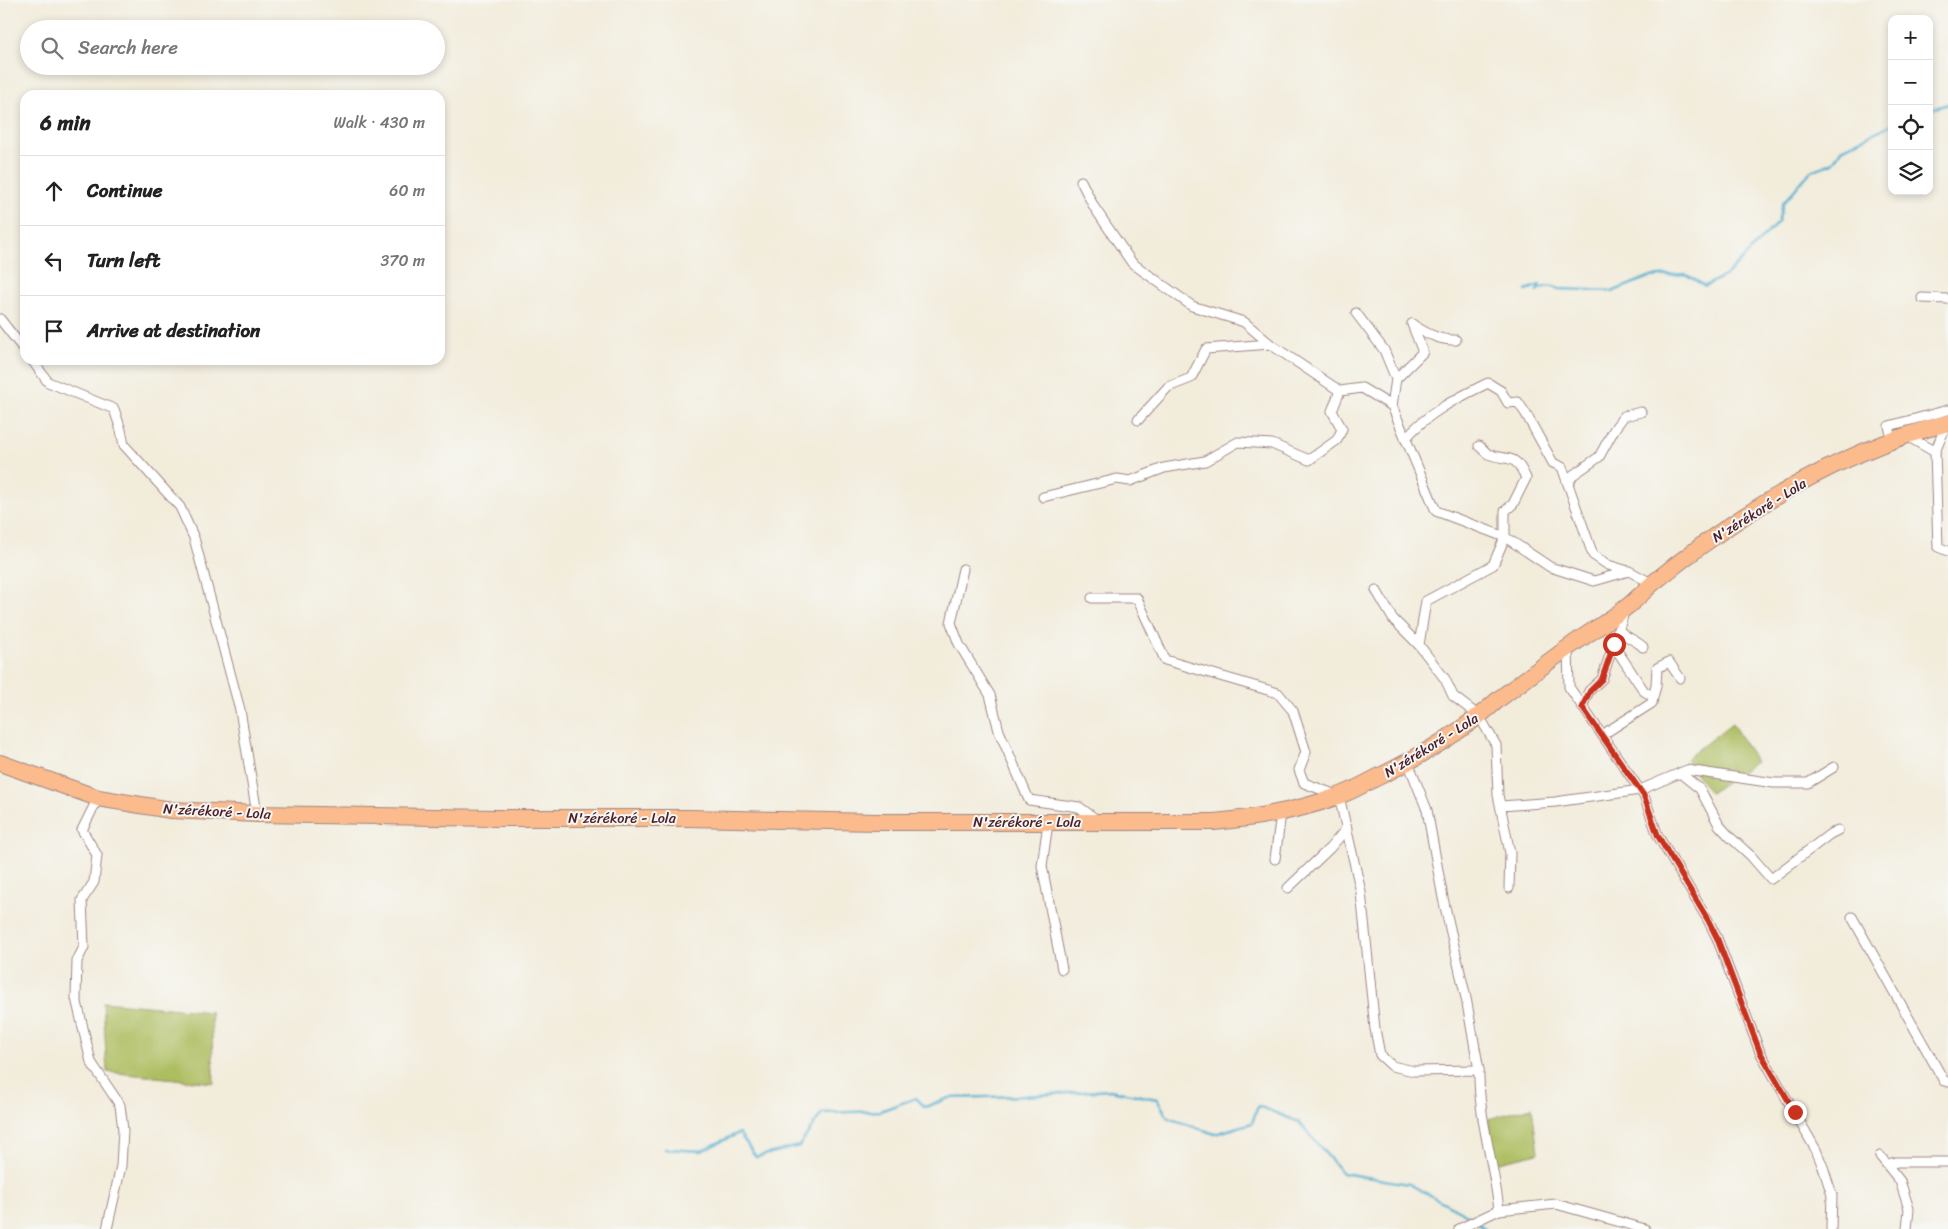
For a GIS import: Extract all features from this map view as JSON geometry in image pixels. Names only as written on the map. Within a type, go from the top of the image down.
[{"type":"highway","name":"N'zérékoré - Lola","points":[[0,763],[98,798],[171,810],[257,814],[494,818],[687,818],[878,822],[1214,822],[1248,819],[1339,796],[1408,762],[1479,716],[1498,699],[1627,606],[1704,544],[1764,503],[1816,474],[1899,437],[1948,419]]},
{"type":"street","points":[[1081,182],[1094,207],[1132,263],[1192,306],[1244,322],[1270,344],[1340,392],[1362,388],[1392,406]]},
{"type":"street","points":[[1922,298],[1948,299]]},
{"type":"street","points":[[1356,313],[1384,350],[1396,379],[1392,406],[1436,511],[1505,537],[1550,567],[1594,581],[1629,571]]},
{"type":"street","points":[[0,319],[20,345]]},
{"type":"street","points":[[1396,379],[1422,352],[1412,324],[1428,334],[1448,341],[1456,340]]},
{"type":"street","points":[[1138,420],[1168,387],[1191,378],[1206,349],[1270,344]]},
{"type":"street","points":[[36,365],[48,382],[114,409],[124,445],[180,507],[194,538],[240,710],[257,814]]},
{"type":"street","points":[[1405,440],[1413,429],[1433,412],[1488,383],[1501,391],[1508,403],[1518,402],[1553,463],[1562,467],[1593,556],[1608,565],[1629,571],[1653,584]]},
{"type":"street","points":[[1043,497],[1117,478],[1130,480],[1164,468],[1205,461],[1238,442],[1272,444],[1309,460],[1337,440],[1342,428],[1332,410],[1340,392]]},
{"type":"street","points":[[1568,484],[1573,475],[1599,457],[1624,416],[1641,412]]},
{"type":"street","points":[[1948,419],[1935,452],[1938,547],[1948,551]]},
{"type":"street","points":[[1899,437],[1935,452]]},
{"type":"street","points":[[1419,645],[1426,601],[1492,565],[1505,537],[1505,511],[1514,504],[1526,478],[1521,466],[1509,458],[1488,454],[1479,446]]},
{"type":"street","points":[[963,569],[952,623],[959,644],[990,695],[999,731],[1029,800],[1079,806],[1099,822]]},
{"type":"street","points":[[1376,590],[1392,620],[1419,645],[1445,679],[1453,696],[1479,716],[1496,745],[1498,795],[1510,853],[1509,888]]},
{"type":"street","points":[[1092,598],[1137,598],[1166,660],[1278,693],[1294,711],[1306,752],[1299,770],[1304,782],[1339,796],[1361,892],[1375,1029],[1380,1055],[1392,1066],[1414,1071],[1479,1070]]},
{"type":"street","points":[[1582,707],[1590,691],[1602,679],[1627,606]]},
{"type":"street","points":[[1618,629],[1623,636],[1631,638],[1643,647]]},
{"type":"street","points":[[1614,646],[1644,692],[1652,697]]},
{"type":"street","points":[[1568,648],[1569,687],[1644,796],[1658,836],[1717,938],[1760,1052],[1823,1166],[1832,1195],[1831,1229]]},
{"type":"street","points":[[1602,735],[1652,703],[1656,686],[1657,668],[1668,662],[1680,678]]},
{"type":"street","points":[[1408,762],[1427,810],[1466,998],[1479,1070],[1481,1108],[1499,1210]]},
{"type":"street","points":[[1501,806],[1555,802],[1640,790],[1687,770],[1774,783],[1808,783],[1834,767]]},
{"type":"street","points":[[1680,772],[1700,790],[1719,825],[1771,878],[1838,830]]},
{"type":"street","points":[[98,798],[82,830],[97,855],[94,882],[82,900],[84,948],[77,961],[76,998],[91,1062],[120,1105],[123,1130],[120,1166],[106,1229]]},
{"type":"street","points":[[1276,859],[1281,812]]},
{"type":"street","points":[[1048,822],[1042,866],[1062,969]]},
{"type":"street","points":[[1288,888],[1330,848],[1347,828]]},
{"type":"street","points":[[1852,917],[1944,1081],[1948,1082]]},
{"type":"street","points":[[1880,1156],[1900,1181],[1909,1209],[1907,1229]]},
{"type":"street","points":[[1886,1164],[1897,1162],[1948,1162]]},
{"type":"street","points":[[1460,1229],[1499,1210],[1556,1204],[1645,1229]]},
{"type":"green space","points":[[1732,723],[1756,762],[1710,793],[1686,759]]},
{"type":"green space","points":[[103,1002],[211,1012],[214,1083],[107,1072]]},
{"type":"green space","points":[[1532,1107],[1538,1153],[1495,1163],[1488,1119]]},
{"type":"waterway","points":[[1933,109],[1948,104]]},
{"type":"waterway","points":[[1526,290],[1540,285],[1537,291],[1548,287],[1614,291],[1649,277],[1685,274],[1705,286],[1728,274],[1778,222],[1783,203],[1811,171],[1832,163],[1842,149],[1888,126]]},
{"type":"waterway","points":[[665,1149],[701,1151],[739,1133],[756,1157],[799,1146],[822,1113],[880,1111],[916,1098],[925,1107],[949,1098],[1024,1096],[1110,1090],[1157,1099],[1168,1118],[1215,1134],[1252,1123],[1258,1106],[1299,1122],[1342,1173],[1409,1184],[1475,1219]]},
{"type":"waterway","points":[[1479,1223],[1485,1229]]},
{"type":"route","points":[[1614,644],[1602,679],[1590,691],[1582,707],[1644,796],[1658,836],[1717,938],[1760,1052],[1795,1112]]}]
